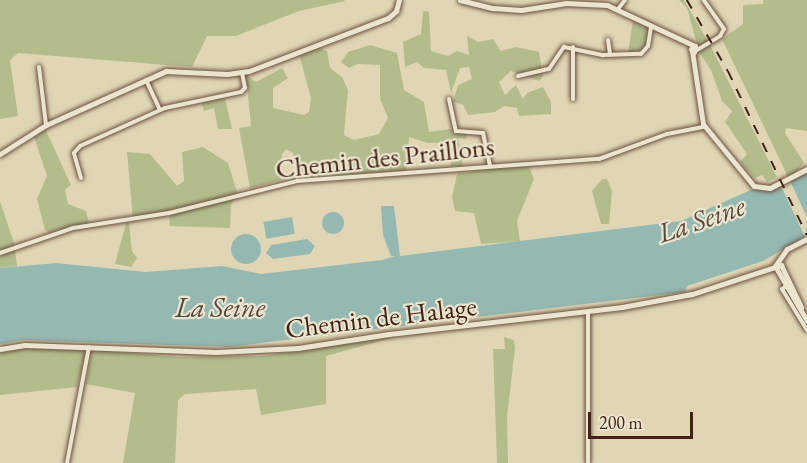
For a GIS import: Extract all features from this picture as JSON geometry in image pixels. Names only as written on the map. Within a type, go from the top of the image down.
[{"type":"street","points":[[0,154],[46,124],[174,69],[242,72],[398,13],[399,0]]},
{"type":"street","points":[[459,0],[493,8],[520,10],[566,3],[618,9],[694,49]]},
{"type":"street","points":[[618,9],[626,0]]},
{"type":"street","points":[[694,49],[722,34],[723,27],[704,0]]},
{"type":"street","points":[[518,76],[549,69],[560,49],[573,47],[610,55],[630,56],[646,51],[651,26]]},
{"type":"street","points":[[608,40],[610,55]]},
{"type":"street","points":[[573,47],[573,99]]},
{"type":"street","points":[[694,49],[704,127],[751,182],[761,189],[770,189],[807,169]]},
{"type":"street","points":[[39,67],[46,124]]},
{"type":"street","points":[[81,178],[75,149],[160,110],[241,92],[245,88],[242,72]]},
{"type":"street","points":[[146,80],[160,110]]},
{"type":"street","points":[[449,99],[456,131],[483,133],[490,166]]},
{"type":"street","name":"Chemin des Praillons","points":[[0,253],[73,228],[169,213],[297,181],[599,159],[667,134],[704,127]]},
{"type":"street","points":[[807,240],[787,249],[778,265],[787,286],[807,320]]},
{"type":"street","name":"Chemin de Halage","points":[[0,350],[25,345],[258,352],[588,312],[692,294],[778,265]]},
{"type":"street","points":[[787,286],[782,289],[807,330]]},
{"type":"street","points":[[588,312],[588,463]]},
{"type":"street","points":[[67,463],[89,347]]},
{"type":"green space","points":[[0,0],[345,1],[299,11],[236,36],[207,36],[192,67],[18,53],[10,60],[18,116],[0,119]]},
{"type":"green space","points":[[679,0],[684,0],[710,45],[777,177],[767,182],[762,175],[755,178],[740,162],[747,154],[725,122],[732,111],[722,101],[711,70],[699,52],[687,8]]},
{"type":"green space","points":[[763,0],[807,0],[807,131],[786,128],[785,133],[804,163],[789,179],[722,39],[743,24],[743,5],[763,4]]},
{"type":"green space","points":[[423,11],[429,12],[431,51],[448,56],[457,51],[469,55],[467,36],[478,42],[493,39],[501,51],[516,47],[539,52],[543,76],[539,81],[511,71],[499,82],[505,95],[516,85],[523,99],[527,93],[543,87],[551,102],[551,114],[519,116],[517,108],[504,106],[495,112],[468,115],[463,105],[453,102],[458,85],[472,79],[469,67],[460,68],[451,93],[446,70],[424,68],[417,62],[405,67],[403,42],[421,34]]},
{"type":"green space","points":[[633,20],[649,28],[646,48],[628,54]]},
{"type":"green space","points":[[370,45],[397,53],[404,90],[424,102],[429,132],[450,129],[468,132],[466,139],[458,138],[463,166],[451,166],[450,143],[427,143],[409,137],[406,173],[300,176],[293,153],[286,149],[282,154],[281,180],[250,188],[239,128],[251,126],[246,75],[256,82],[282,68],[288,78],[273,88],[273,108],[304,115],[309,112],[311,98],[299,54],[318,48],[327,51],[330,68],[342,77],[348,90],[344,135],[354,140],[379,134],[388,118],[380,99],[380,65],[358,64],[349,68],[341,62],[348,52]]},
{"type":"green space","points":[[225,98],[232,129],[218,129],[214,108],[204,111],[202,103]]},
{"type":"green space","points":[[44,126],[71,185],[65,190],[68,204],[86,211],[89,224],[50,233],[45,230],[37,199],[47,176],[33,134]]},
{"type":"green space","points":[[203,147],[228,163],[237,192],[231,206],[230,228],[170,226],[169,214],[133,220],[127,152],[150,154],[177,186],[184,181],[182,152]]},
{"type":"green space","points":[[516,165],[529,167],[534,179],[517,221],[520,241],[481,244],[474,213],[455,211],[452,197],[457,174]]},
{"type":"green space","points":[[602,179],[607,179],[612,191],[609,224],[601,224],[592,191]]},
{"type":"green space","points":[[0,201],[14,243],[17,266],[0,268]]},
{"type":"green space","points":[[126,223],[129,223],[132,251],[137,258],[131,267],[115,264]]},
{"type":"green space","points":[[399,336],[326,356],[326,404],[261,415],[256,389],[185,394],[178,400],[175,463],[123,463],[135,393],[86,384],[92,350],[178,357],[263,356]]},
{"type":"green space","points":[[504,337],[514,340],[515,348],[507,417],[508,463],[497,463],[493,349],[505,349]]},
{"type":"green space","points":[[27,347],[86,351],[77,387],[0,395],[0,352]]},
{"type":"water","name":"La Seine","points":[[807,173],[807,235],[763,261],[687,286],[685,292],[228,347],[22,340],[0,344],[0,268],[56,263],[146,272],[222,266],[261,274],[382,260],[395,256],[391,256],[383,235],[381,206],[394,206],[400,256],[681,221],[753,189],[768,192]]},
{"type":"water","points":[[333,212],[341,215],[344,223],[341,231],[333,234],[325,231],[322,223],[325,215]]},
{"type":"water","points":[[292,217],[295,234],[266,239],[263,222]]},
{"type":"water","points":[[246,234],[252,235],[260,243],[260,255],[252,263],[246,264],[240,263],[232,255],[231,249],[232,243],[240,235]]},
{"type":"water","points":[[307,239],[315,246],[310,254],[273,259],[266,253],[271,245]]},
{"type":"pier","points":[[789,179],[807,217],[806,239],[780,184]]},
{"type":"railway","points":[[687,0],[728,71],[807,235]]}]
